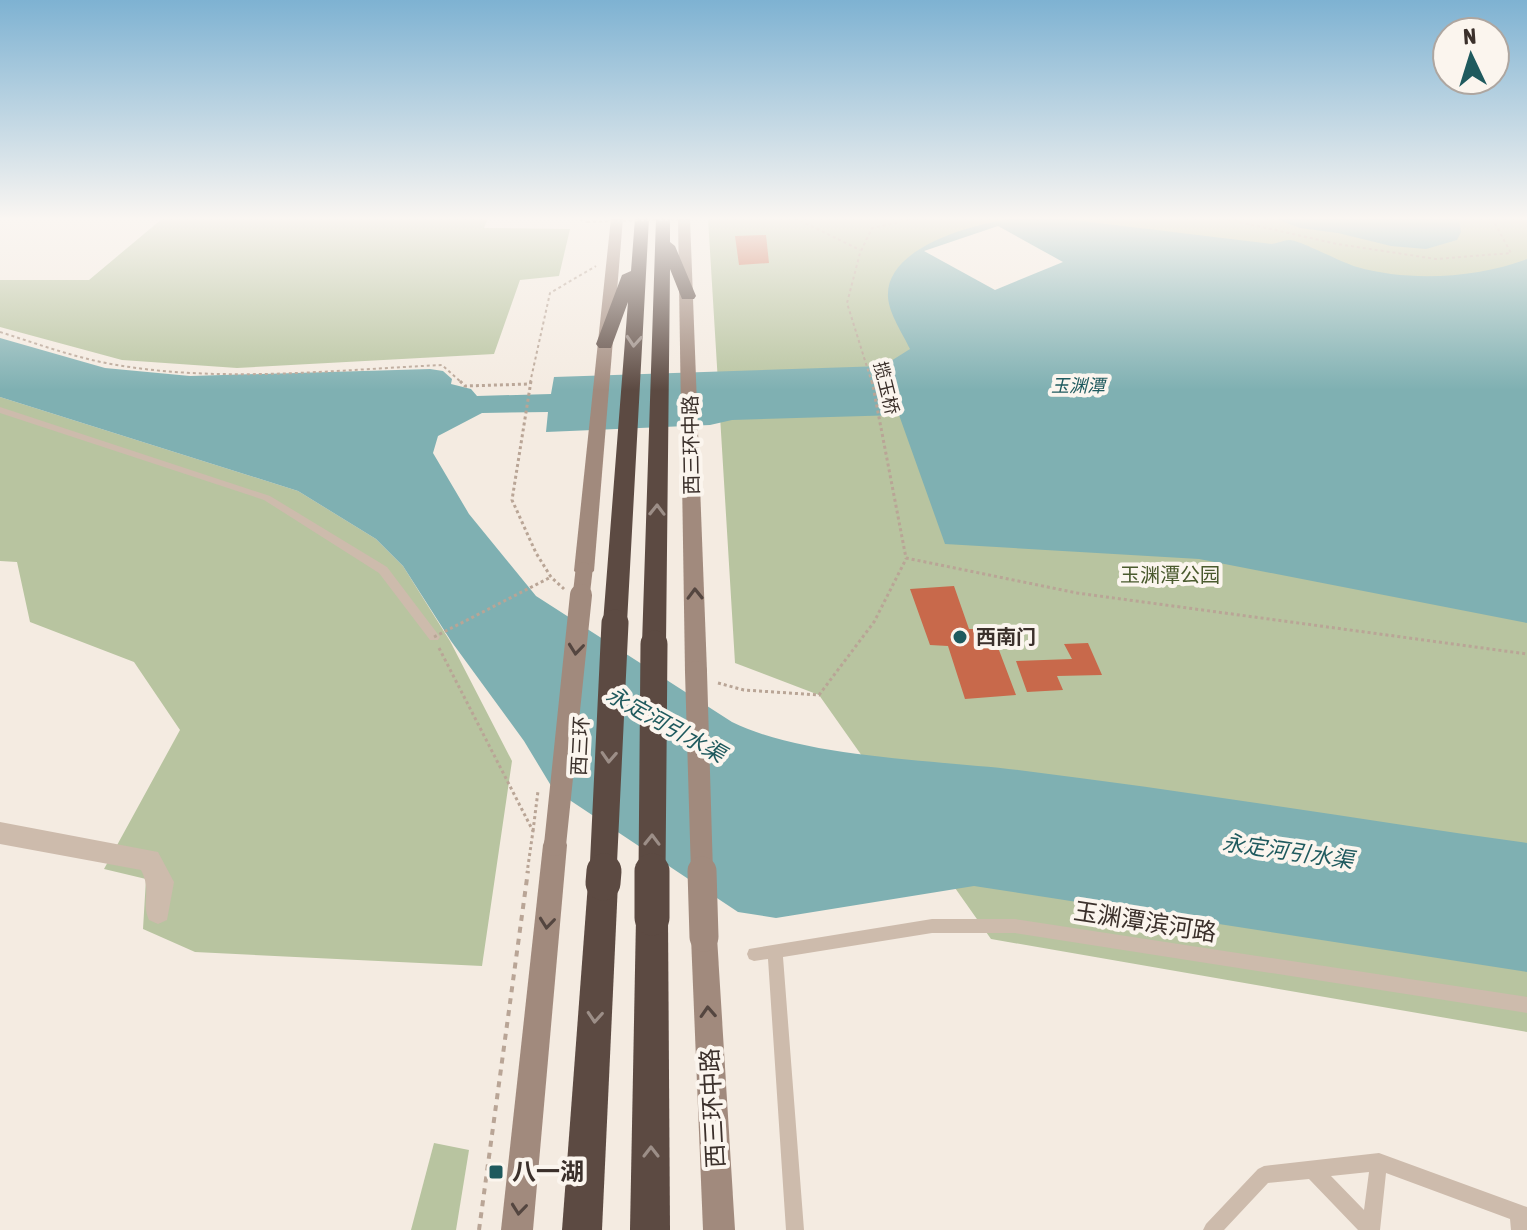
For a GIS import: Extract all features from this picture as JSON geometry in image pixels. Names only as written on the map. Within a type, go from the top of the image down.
[{"type":"highway","points":[[605,344],[631,275]]},
{"type":"highway","name":"西三环","points":[[582,1230],[615,623],[638,275]]},
{"type":"highway","points":[[650,1230],[654,644],[662,275]]},
{"type":"highway","points":[[681,275],[688,296]]},
{"type":"street","points":[[517,1230],[612,275]]},
{"type":"street","name":"西三环中路","points":[[687,275],[701,676],[704,937],[719,1230]]},
{"type":"street","points":[[0,833],[149,860],[161,882],[158,911]]},
{"type":"lane","points":[[0,410],[267,498],[383,570],[434,637]]},
{"type":"lane","name":"玉渊潭滨河路","points":[[754,954],[932,926],[1015,926],[1527,1005]]},
{"type":"lane","points":[[775,951],[795,1230]]},
{"type":"lane","points":[[1371,1230],[1379,1162]]},
{"type":"lane","points":[[1212,1230],[1264,1175],[1379,1162],[1522,1220]]},
{"type":"lane","points":[[1313,1170],[1371,1230]]},
{"type":"path","points":[[572,597],[551,577],[512,500],[530,384],[550,293],[576,275]]},
{"type":"path","name":"揽玉桥","points":[[854,275],[847,303],[865,354],[883,429],[906,558]]},
{"type":"path","points":[[0,332],[90,360],[122,366],[233,372],[442,365],[465,386],[530,384]]},
{"type":"path","points":[[701,676],[744,690],[819,695],[874,622],[906,558],[1077,593],[1527,654]]},
{"type":"path","points":[[479,1230],[533,831],[434,637],[551,577]]},
{"type":"green space","points":[[94,275],[559,275],[520,280],[494,354],[237,368],[122,360],[0,327],[0,280],[89,280]]},
{"type":"green space","name":"玉渊潭公园","points":[[711,275],[1527,275],[1527,1032],[991,939],[819,695],[735,663]]},
{"type":"green space","points":[[0,397],[298,491],[376,539],[403,566],[450,641],[512,761],[482,966],[195,952],[143,929],[146,879],[104,869],[180,730],[134,662],[30,622],[17,562],[0,561]]},
{"type":"green space","points":[[434,1143],[469,1150],[456,1230],[411,1230]]},
{"type":"water","points":[[893,275],[1527,275],[1527,623],[1199,559],[945,544],[899,415],[732,420],[710,425],[546,432],[548,412],[482,413],[438,436],[433,453],[469,514],[536,596],[732,722],[762,734],[871,756],[1082,778],[1527,843],[1527,972],[974,886],[776,918],[738,912],[553,789],[524,741],[451,641],[403,566],[376,539],[298,491],[0,397],[0,338],[105,368],[190,376],[430,369],[443,371],[452,379],[451,384],[471,389],[477,396],[551,394],[554,377],[883,366],[910,349],[889,304]]},
{"type":"pier","points":[[968,275],[1030,275],[995,290]]},
{"type":"building","name":"西南门","points":[[954,586],[969,629],[991,629],[1016,695],[965,699],[948,646],[930,645],[910,589]]},
{"type":"building","points":[[1088,643],[1102,675],[1057,676],[1063,690],[1027,692],[1016,661],[1072,659],[1064,644]]},
{"type":"place","name":"西南门","points":[[960,637]]},
{"type":"place","name":"八一湖","points":[[496,1172]]},
{"type":"water label","name":"玉渊潭","points":[[1078,386]]},
{"type":"water label","name":"永定河引水渠","points":[[666,724]]},
{"type":"water label","name":"永定河引水渠","points":[[1288,851]]}]
